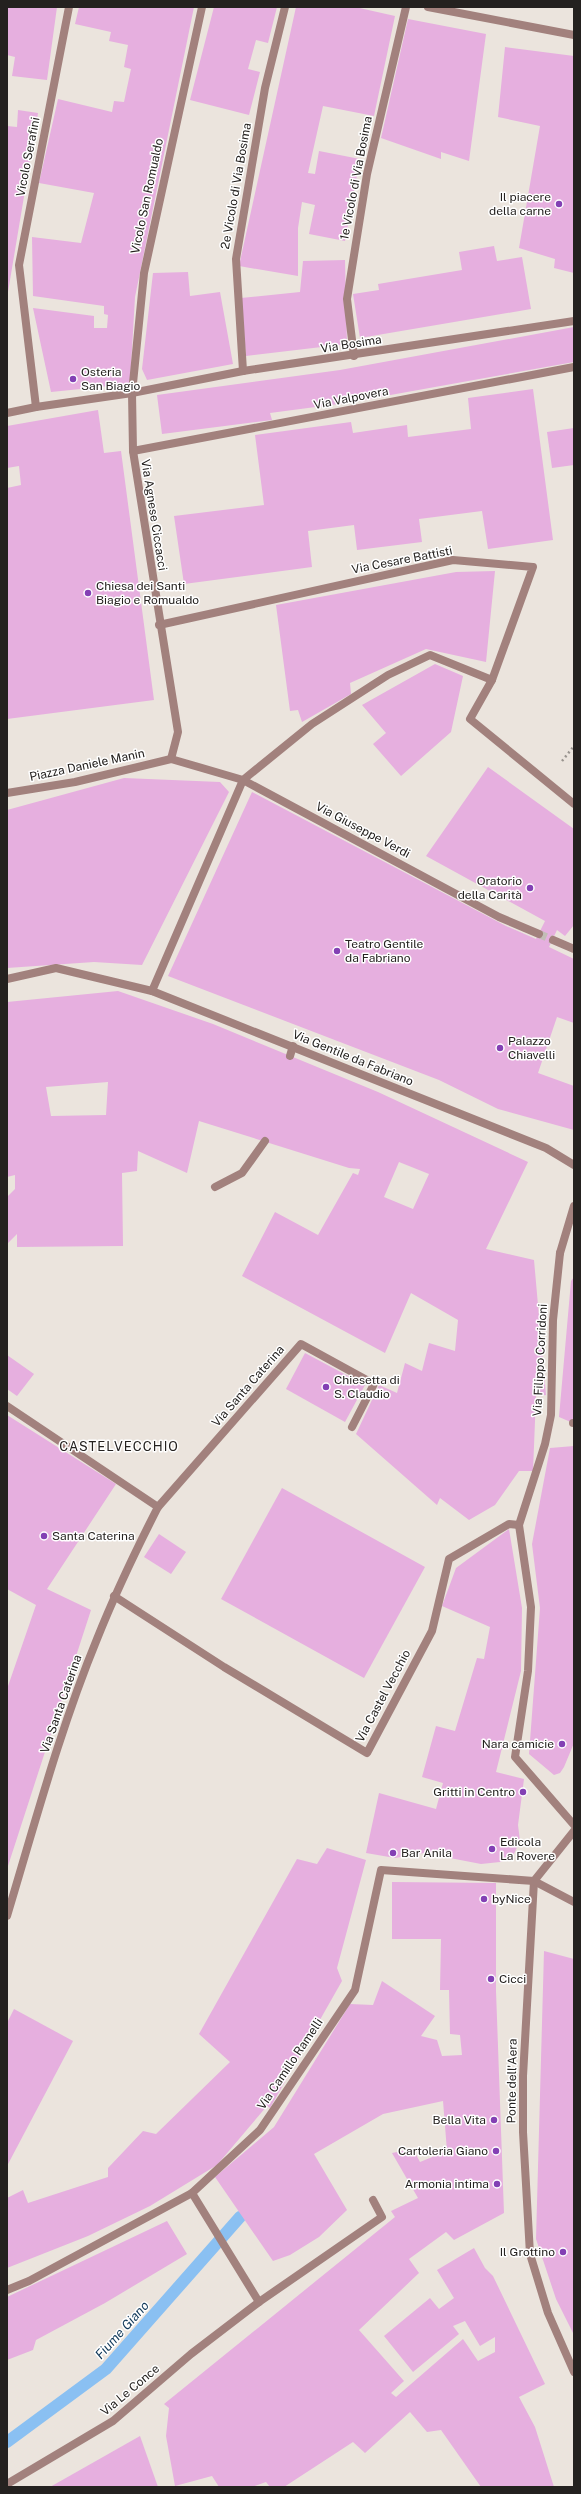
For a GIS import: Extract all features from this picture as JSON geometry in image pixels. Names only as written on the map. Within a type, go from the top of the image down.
[{"type":"street","name":"Vicolo Serafini","points":[[36,407],[19,265],[69,7]]},
{"type":"street","name":"Vicolo San Romualdo","points":[[132,393],[144,273],[202,7]]},
{"type":"street","name":"2e Vicolo di Via Bosima","points":[[244,371],[236,259],[265,88],[285,7]]},
{"type":"street","name":"1e Vicolo di Via Bosima","points":[[354,356],[347,299],[367,174],[406,7]]},
{"type":"street","points":[[428,7],[574,35]]},
{"type":"street","name":"Via Bosima","points":[[7,414],[36,407],[132,393],[244,371],[354,356],[574,321]]},
{"type":"street","name":"Via Valpovera","points":[[132,451],[574,367]]},
{"type":"street","name":"Via Agnese Ciccacci","points":[[132,393],[132,451],[159,625],[178,732],[171,758]]},
{"type":"street","name":"Via Cesare Battisti","points":[[159,625],[454,560],[533,567],[492,680],[470,719],[574,804]]},
{"type":"street","points":[[152,991],[243,780],[312,724],[388,675],[430,655],[492,680]]},
{"type":"street","name":"Via Giuseppe Verdi","points":[[171,758],[243,780],[499,917],[539,934]]},
{"type":"street","name":"Piazza Daniele Manin","points":[[7,793],[75,782],[171,758]]},
{"type":"street","points":[[553,940],[574,949]]},
{"type":"street","name":"Via Gentile da Fabriano","points":[[7,979],[56,968],[152,991],[546,1148],[574,1165]]},
{"type":"street","points":[[290,1056],[293,1046]]},
{"type":"street","points":[[215,1187],[242,1174],[265,1142]]},
{"type":"street","name":"Via Filippo Corridoni","points":[[574,1206],[560,1252],[553,1320],[551,1415],[545,1444],[519,1525],[530,1607],[528,1671],[515,1757],[574,1825]]},
{"type":"street","name":"Via Santa Caterina","points":[[7,1916],[60,1738],[114,1596],[158,1507],[301,1344],[374,1384],[352,1426]]},
{"type":"street","points":[[7,1406],[158,1507]]},
{"type":"street","name":"Via Castel Vecchio","points":[[114,1596],[224,1667],[367,1752],[432,1631],[449,1559],[509,1524],[519,1525]]},
{"type":"street","points":[[574,1831],[534,1881],[574,1902]]},
{"type":"street","name":"Via Camillo Ramelli","points":[[7,2290],[29,2281],[192,2194],[260,2130],[355,1990],[382,1870],[534,1881]]},
{"type":"street","name":"Ponte dell'Aera","points":[[534,1881],[524,2030],[523,2132],[530,2254],[548,2313],[574,2372]]},
{"type":"street","points":[[192,2194],[259,2302]]},
{"type":"street","name":"Via Le Conce","points":[[7,2484],[113,2421],[191,2354],[259,2302],[382,2217],[373,2200]]},
{"type":"building","points":[[7,7],[57,7],[47,80],[12,76],[15,57],[7,55]]},
{"type":"building","points":[[79,7],[194,7],[135,297],[130,384],[51,392],[33,308],[94,316],[94,328],[107,328],[108,315],[104,314],[104,306],[33,296],[32,237],[81,243],[94,193],[39,183],[58,99],[112,112],[114,101],[124,102],[131,69],[124,67],[128,45],[109,41],[111,32],[75,24]]},
{"type":"building","points":[[214,7],[277,7],[268,43],[256,40],[248,69],[260,72],[249,115],[190,100]]},
{"type":"building","points":[[296,7],[355,7],[395,16],[374,116],[323,106],[308,173],[315,174],[319,151],[360,159],[345,241],[309,234],[315,205],[302,202],[298,228],[298,276],[239,266]]},
{"type":"building","points":[[408,19],[486,34],[469,161],[441,152],[441,159],[381,138]]},
{"type":"building","points":[[505,47],[574,56],[574,273],[554,268],[555,259],[519,248],[540,126],[498,117]]},
{"type":"building","points":[[18,110],[38,113],[8,292],[7,126],[17,127]]},
{"type":"building","points":[[494,246],[497,261],[522,257],[531,309],[360,338],[353,294],[379,290],[378,284],[462,270],[459,252]]},
{"type":"building","points":[[345,260],[347,344],[246,356],[241,298],[300,292],[303,261]]},
{"type":"building","points":[[188,272],[190,296],[220,292],[233,364],[147,380],[142,369],[153,273]]},
{"type":"building","points":[[574,327],[574,362],[346,403],[270,413],[272,420],[162,434],[157,395],[340,370]]},
{"type":"building","points":[[533,389],[553,540],[488,549],[482,511],[419,519],[422,542],[357,550],[354,525],[308,531],[312,567],[184,584],[174,516],[264,505],[255,435],[351,422],[353,433],[407,425],[408,437],[471,429],[468,398]]},
{"type":"building","name":"Chiesa dei Santi Biagio e Romualdo","points":[[98,410],[104,453],[121,451],[154,700],[7,719],[7,488],[21,485],[19,466],[7,468],[7,426]]},
{"type":"building","points":[[574,428],[574,465],[552,468],[547,432]]},
{"type":"building","points":[[495,571],[486,662],[426,649],[350,683],[351,694],[302,722],[298,710],[290,711],[276,605],[456,572]]},
{"type":"building","points":[[435,664],[463,676],[451,732],[401,776],[373,744],[386,733],[362,705]]},
{"type":"building","name":"Teatro Gentile da Fabriano","points":[[488,767],[574,829],[574,925],[565,936],[557,930],[549,947],[574,959],[574,1023],[557,1017],[538,1073],[574,1086],[574,1130],[498,1109],[439,1080],[168,976],[252,792],[506,926],[536,939],[545,921],[426,856]]},
{"type":"building","points":[[124,778],[220,782],[229,792],[142,965],[94,962],[7,968],[7,810]]},
{"type":"building","points":[[118,991],[213,1024],[378,1092],[528,1162],[486,1249],[534,1260],[546,1395],[536,1396],[533,1471],[519,1471],[495,1505],[469,1520],[440,1498],[437,1505],[356,1434],[379,1385],[397,1393],[405,1363],[422,1371],[429,1343],[455,1351],[458,1320],[411,1293],[385,1353],[242,1276],[275,1212],[318,1235],[353,1173],[358,1175],[360,1169],[349,1168],[199,1121],[187,1173],[138,1151],[137,1171],[122,1173],[123,1246],[17,1247],[17,1234],[7,1244],[7,1197],[15,1189],[15,1175],[7,1177],[7,1002]],"holes":[[[108,1082],[106,1115],[51,1116],[46,1087]],[[399,1162],[429,1174],[413,1209],[384,1197]]]},
{"type":"building","points":[[574,1277],[573,1423],[559,1417],[571,1281]]},
{"type":"building","name":"Chiesetta di S. Claudio","points":[[305,1353],[365,1385],[345,1422],[286,1389]]},
{"type":"building","points":[[7,1355],[34,1374],[17,1396],[7,1389]]},
{"type":"building","points":[[7,1415],[116,1484],[47,1589],[91,1610],[7,1869],[7,1689],[36,1605],[7,1589]]},
{"type":"building","points":[[574,1446],[574,1743],[564,1767],[560,1773],[554,1775],[529,1754],[540,1608],[532,1544],[550,1448]]},
{"type":"building","points":[[282,1488],[425,1567],[364,1678],[221,1599]]},
{"type":"building","points":[[509,1529],[522,1608],[521,1671],[496,1772],[524,1779],[518,1825],[520,1841],[512,1858],[500,1862],[481,1864],[424,1853],[395,1858],[366,1853],[379,1793],[436,1809],[443,1783],[422,1777],[436,1726],[455,1731],[477,1658],[484,1659],[490,1627],[442,1606],[456,1568]]},
{"type":"building","points":[[159,1534],[186,1552],[171,1574],[144,1557]]},
{"type":"building","points":[[327,1848],[366,1860],[337,1968],[342,1981],[270,2108],[267,2106],[217,2165],[150,2206],[88,2236],[7,2268],[7,2198],[23,2190],[28,2203],[108,2177],[108,2168],[143,2131],[156,2134],[230,2062],[199,2034],[297,1859],[317,1864]]},
{"type":"building","points":[[392,1882],[496,1883],[496,1991],[504,2213],[454,2240],[446,2232],[409,2259],[419,2273],[359,2330],[404,2381],[391,2393],[396,2397],[463,2339],[478,2361],[495,2352],[495,2337],[480,2346],[465,2321],[453,2326],[459,2334],[413,2372],[384,2336],[430,2298],[439,2309],[454,2298],[437,2270],[474,2248],[485,2268],[493,2276],[545,2384],[519,2397],[535,2427],[554,2487],[481,2487],[441,2430],[427,2432],[410,2412],[365,2453],[353,2442],[284,2487],[270,2487],[266,2482],[252,2487],[219,2487],[212,2476],[175,2486],[166,2436],[169,2408],[164,2404],[395,2217],[391,2211],[418,2198],[392,2153],[413,2149],[420,2162],[447,2151],[443,2101],[383,2114],[314,2154],[347,2210],[319,2237],[290,2255],[273,2261],[215,2177],[274,2127],[350,2004],[373,2005],[382,1981],[435,2016],[421,2036],[437,2040],[442,2056],[462,2055],[460,2035],[450,2034],[449,1990],[440,1990],[441,1939],[392,1939]]},
{"type":"building","points":[[544,1951],[574,1959],[574,2335],[556,2299],[536,2239]]},
{"type":"building","points":[[14,2009],[73,2041],[7,2166],[7,2023]]},
{"type":"building","points":[[167,2221],[187,2254],[105,2303],[36,2340],[33,2350],[7,2360],[7,2297]]},
{"type":"building","points":[[140,2436],[158,2487],[50,2487]]},
{"type":"waterway","name":"Fiume Giano","points":[[7,2442],[106,2369],[240,2217]]},
{"type":"tunnel","points":[[539,934],[553,940]]},
{"type":"place","name":"Il piacere della carne","points":[[559,204]]},
{"type":"place","name":"Osteria San Biagio","points":[[73,379]]},
{"type":"place","name":"Chiesa dei Santi Biagio e Romualdo","points":[[88,593]]},
{"type":"place","name":"Oratorio della Carità","points":[[530,888]]},
{"type":"place","name":"Teatro Gentile da Fabriano","points":[[337,951]]},
{"type":"place","name":"Palazzo Chiavelli","points":[[500,1048]]},
{"type":"place","name":"Chiesetta di S. Claudio","points":[[326,1387]]},
{"type":"place","name":"Santa Caterina","points":[[44,1536]]},
{"type":"place","name":"Nara camicie","points":[[562,1744]]},
{"type":"place","name":"Gritti in Centro","points":[[523,1792]]},
{"type":"place","name":"Edicola La Rovere","points":[[492,1849]]},
{"type":"place","name":"Bar Anila","points":[[393,1853]]},
{"type":"place","name":"byNice","points":[[484,1899]]},
{"type":"place","name":"Cicci","points":[[491,1979]]},
{"type":"place","name":"Bella Vita","points":[[494,2120]]},
{"type":"place","name":"Cartoleria Giano","points":[[496,2151]]},
{"type":"place","name":"Armonia intima","points":[[497,2184]]},
{"type":"place","name":"Il Grottino","points":[[563,2252]]},
{"type":"district","name":"CASTELVECCHIO","points":[[119,1446]]}]
